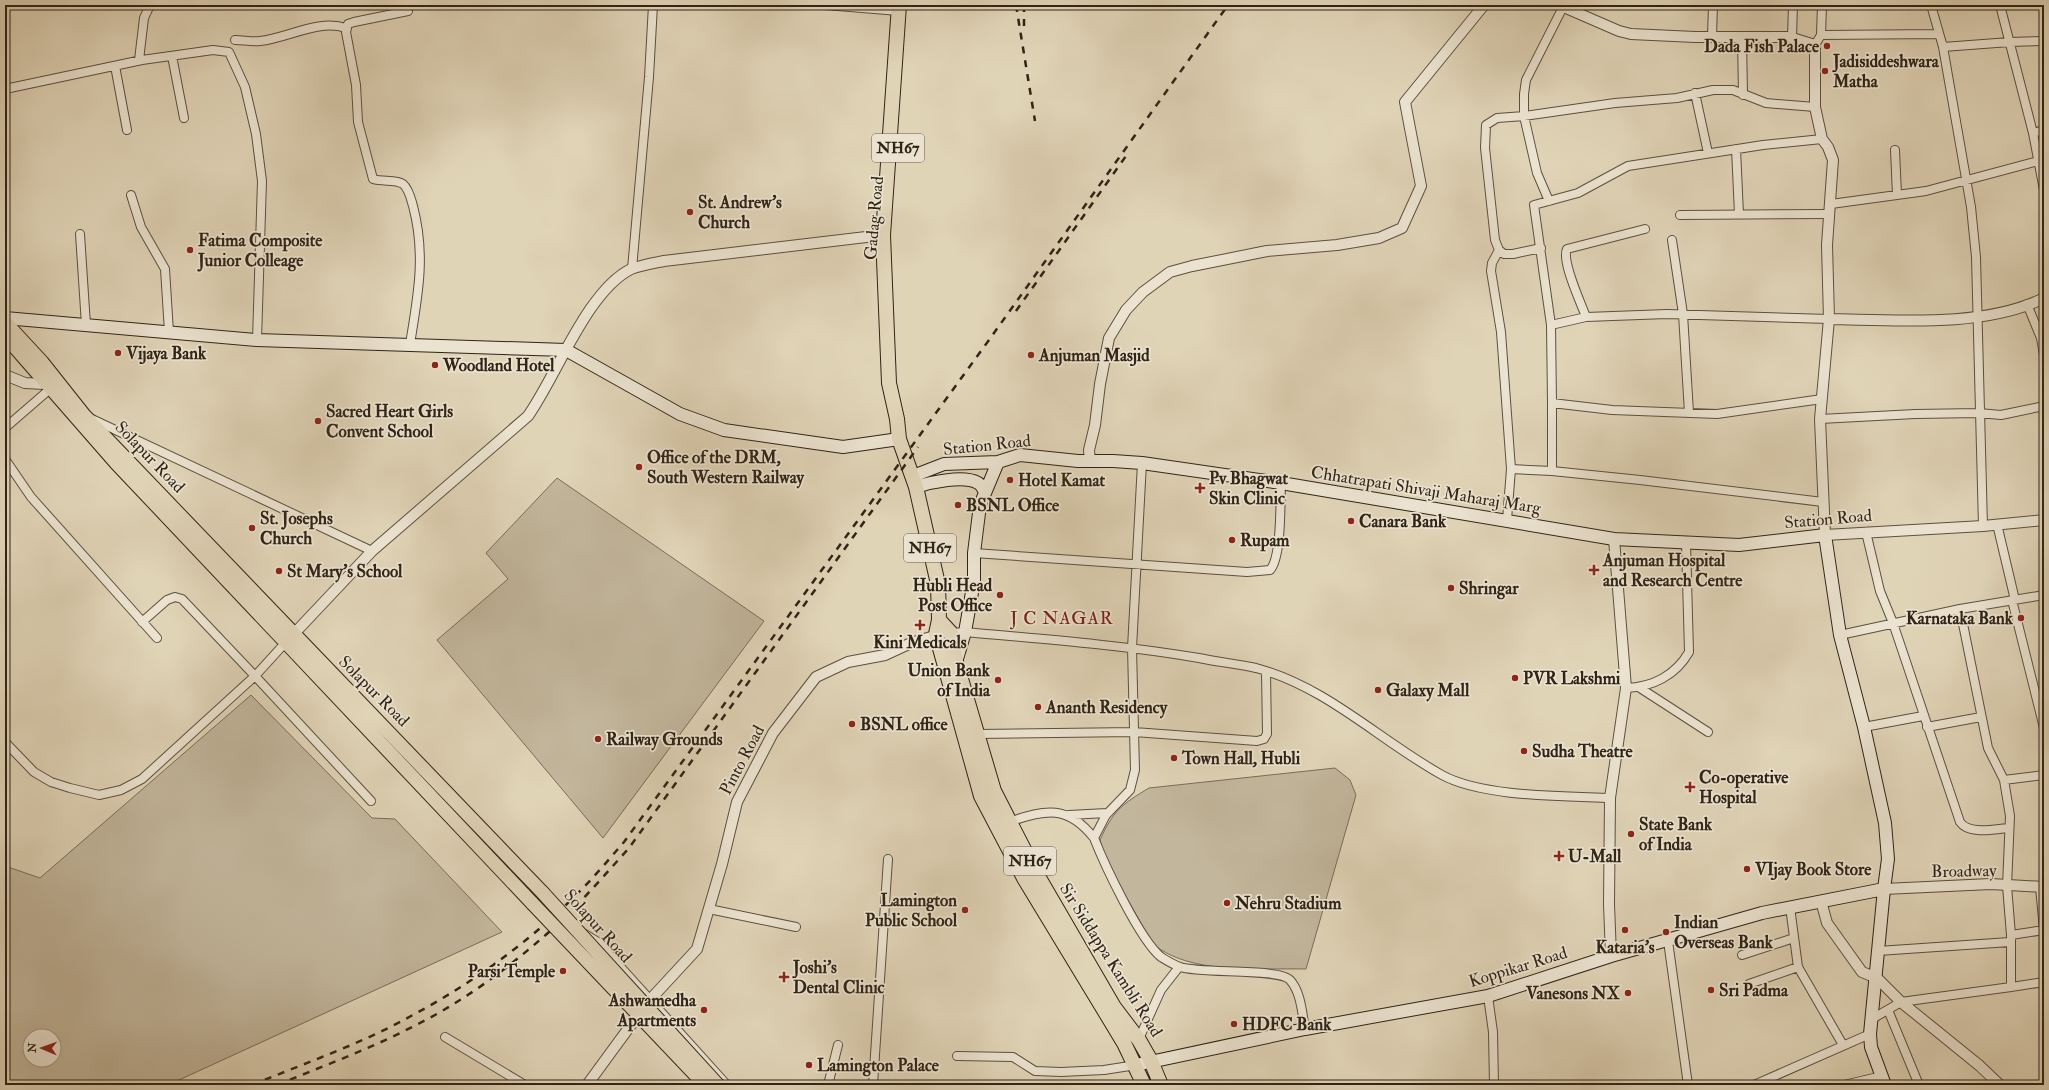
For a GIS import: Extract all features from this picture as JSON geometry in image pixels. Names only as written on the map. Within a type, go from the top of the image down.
[{"type":"highway","name":"Gadag Road","points":[[902,7],[883,235],[884,290],[889,383],[897,419],[899,439],[915,482]]},
{"type":"highway","name":"Gadag Road","points":[[884,290],[892,235],[902,7]]},
{"type":"highway","name":"NH67","points":[[915,482],[938,584],[939,620]]},
{"type":"highway","points":[[939,620],[951,633]]},
{"type":"highway","name":"Sir Siddappa Kambli Road","points":[[939,620],[936,634],[981,796],[1024,878],[1133,1060],[1144,1085]]},
{"type":"highway","name":"Sir Siddappa Kambli Road","points":[[951,633],[956,662],[994,791],[1035,871],[1114,1007],[1139,1040],[1151,1061],[1161,1085]]},
{"type":"main road","points":[[5,318],[257,340],[566,350],[680,414],[724,430],[843,447],[899,439]]},
{"type":"main road","name":"Solapur Road","points":[[5,322],[42,362],[84,415],[533,904],[705,1085]]},
{"type":"main road","name":"Solapur Road","points":[[5,336],[116,464],[290,638],[434,777],[544,893],[718,1085]]},
{"type":"main road","name":"Station Road","points":[[915,482],[944,464],[998,462],[1020,455],[1078,461],[1113,461]]},
{"type":"main road","name":"Chhatrapati Shivaji Maharaj Marg","points":[[1113,461],[1142,463],[1281,483],[1614,539]]},
{"type":"main road","points":[[956,662],[965,632],[974,581],[974,553],[980,505],[998,462]]},
{"type":"main road","points":[[915,482],[956,480],[976,482],[981,485],[985,492]]},
{"type":"main road","name":"Station Road","points":[[1614,539],[1739,545],[1825,535]]},
{"type":"main road","points":[[1825,535],[1840,635],[1864,727],[1885,822],[1888,859],[1878,952],[1877,978],[1870,1034],[1871,1047],[1883,1081]]},
{"type":"main road","name":"Koppikar Road","points":[[1133,1060],[1151,1061],[1305,1029],[1488,996],[1611,956],[1790,907],[1884,889]]},
{"type":"street","points":[[140,60],[144,18],[150,5]]},
{"type":"street","points":[[632,269],[649,77],[653,5]]},
{"type":"street","points":[[825,5],[902,7]]},
{"type":"street","points":[[1090,461],[1090,450],[1100,384],[1109,338],[1126,310],[1143,292],[1170,272],[1192,266],[1267,251],[1337,245],[1378,238],[1402,228],[1421,186],[1405,102],[1484,5]]},
{"type":"street","points":[[1712,37],[1713,5]]},
{"type":"street","points":[[1792,37],[1793,5]]},
{"type":"street","points":[[1822,5],[1821,35],[1819,41],[1815,44],[1815,107],[1822,139],[1828,147],[1833,160],[1827,245],[1829,319],[1820,419],[1825,535]]},
{"type":"street","points":[[1931,5],[1943,47],[1965,180],[1971,207],[1976,257],[1983,526]]},
{"type":"street","points":[[2000,5],[2033,133],[2044,190]]},
{"type":"street","points":[[1548,201],[1537,173],[1524,116],[1526,80],[1561,6],[1619,31],[1632,34],[1712,37],[1792,37],[1815,44]]},
{"type":"street","points":[[408,11],[354,22],[348,24],[346,28],[356,85],[358,122],[373,179],[382,182],[398,181],[404,185],[409,192],[418,228],[421,272],[410,344]]},
{"type":"street","points":[[235,40],[261,41],[293,32],[336,24],[346,28]]},
{"type":"street","points":[[1821,35],[1939,34]]},
{"type":"street","points":[[1742,37],[1743,95]]},
{"type":"street","points":[[1943,47],[2044,41]]},
{"type":"street","points":[[5,89],[140,60],[213,50],[229,52],[233,57],[245,87],[256,134],[262,181],[257,340]]},
{"type":"street","points":[[172,56],[184,118]]},
{"type":"street","points":[[115,66],[127,130]]},
{"type":"street","points":[[1541,248],[1513,254],[1504,254],[1499,250],[1495,240],[1485,148],[1486,125],[1497,118],[1524,116],[1556,110],[1677,98],[1713,90],[1734,90],[1743,95],[1766,103],[1815,107]]},
{"type":"street","points":[[1695,94],[1708,153]]},
{"type":"street","points":[[2033,133],[2044,130]]},
{"type":"street","points":[[1552,471],[1551,325],[1534,205],[1578,193],[1628,166],[1736,149],[1822,139]]},
{"type":"street","points":[[1736,149],[1740,214]]},
{"type":"street","points":[[1895,150],[1897,195]]},
{"type":"street","points":[[1680,215],[1740,214],[1830,209],[1897,195],[1926,191],[2038,161]]},
{"type":"street","points":[[131,195],[141,227],[165,269],[169,332]]},
{"type":"street","points":[[1586,317],[1566,262],[1565,252],[1567,249],[1646,228]]},
{"type":"street","points":[[80,234],[86,325]]},
{"type":"street","points":[[5,742],[34,772],[51,782],[99,795],[121,790],[142,779],[254,676],[372,551],[528,416],[542,396],[566,350],[609,284],[632,269],[664,261],[883,235]]},
{"type":"street","points":[[1672,240],[1683,314],[1689,413]]},
{"type":"street","points":[[1499,250],[1492,263],[1492,278],[1501,332],[1511,469],[1507,520]]},
{"type":"street","points":[[1551,325],[1586,317],[1683,314],[1829,319],[1914,320],[1978,317],[2044,298]]},
{"type":"street","points":[[2027,304],[2042,338],[2044,355]]},
{"type":"street","points":[[5,375],[25,383],[48,387]]},
{"type":"street","points":[[5,428],[48,387]]},
{"type":"street","points":[[1552,403],[1612,410],[1717,414],[1822,398]]},
{"type":"street","points":[[1820,419],[1915,414],[1979,413],[2001,415],[2044,406]]},
{"type":"street","points":[[84,415],[372,551]]},
{"type":"street","points":[[5,459],[31,497],[157,638]]},
{"type":"street","points":[[1094,838],[1107,813],[1130,790],[1135,770],[1132,648],[1142,463]]},
{"type":"street","points":[[1511,469],[1552,471],[1823,502]]},
{"type":"street","points":[[974,553],[1247,572],[1270,570],[1275,565],[1278,550],[1281,483]]},
{"type":"street","name":"Station Road","points":[[1825,535],[1983,526],[2044,520]]},
{"type":"street","points":[[1997,524],[2044,728]]},
{"type":"street","points":[[1866,532],[1880,591],[1893,623],[1923,716],[1960,822],[1963,827],[1970,829],[2009,828]]},
{"type":"street","points":[[1611,956],[1608,904],[1610,798],[1626,688],[1614,539]]},
{"type":"street","points":[[1626,688],[1640,688],[1670,674],[1682,665],[1689,652],[1686,543]]},
{"type":"street","points":[[1840,635],[1960,609],[2044,595]]},
{"type":"street","points":[[142,622],[167,600],[175,597],[182,599],[371,801]]},
{"type":"street","points":[[1960,609],[1990,755],[2004,780],[2010,816],[2007,886],[2011,938],[2011,987]]},
{"type":"street","points":[[951,633],[965,632],[1132,648],[1249,667],[1315,691],[1443,775],[1468,784],[1500,790],[1533,794],[1610,798]]},
{"type":"street","name":"Pinto Road","points":[[587,1085],[650,1000],[697,949],[722,864],[737,802],[773,733],[816,677],[848,662],[885,655],[911,642],[936,634],[951,633]]},
{"type":"street","points":[[977,734],[1134,732],[1257,741],[1264,739],[1267,734],[1266,672]]},
{"type":"street","points":[[1640,688],[1708,732]]},
{"type":"street","points":[[1864,727],[1923,716]]},
{"type":"street","points":[[1927,727],[1981,717]]},
{"type":"street","points":[[2004,780],[2044,775]]},
{"type":"street","points":[[1009,822],[1024,817],[1052,812],[1069,815],[1107,813]]},
{"type":"street","points":[[1069,815],[1083,824],[1094,838],[1126,904],[1150,944],[1161,957],[1179,967],[1198,971],[1275,974],[1289,978],[1297,988],[1305,1029]]},
{"type":"street","points":[[873,1085],[888,859]]},
{"type":"street","name":"Broadway","points":[[1884,889],[1991,884],[2042,887]]},
{"type":"street","points":[[1878,952],[2011,938],[2044,930],[2042,887]]},
{"type":"street","points":[[1821,901],[1827,923],[1862,972],[1877,978],[1901,1002],[1980,1066],[2000,1085]]},
{"type":"street","points":[[1790,907],[1798,967],[1843,1045]]},
{"type":"street","points":[[709,909],[796,927]]},
{"type":"street","points":[[577,930],[598,942],[727,1085]]},
{"type":"street","points":[[565,937],[569,950],[638,1015],[697,1085]]},
{"type":"street","points":[[1742,955],[1794,938]]},
{"type":"street","points":[[1668,941],[1688,1085]]},
{"type":"street","points":[[957,1056],[1013,1057],[1035,1071],[1061,1072],[1104,1070],[1133,1060],[1139,1040],[1161,990],[1179,967]]},
{"type":"street","points":[[1749,984],[1798,967]]},
{"type":"street","points":[[1872,1019],[1901,1002],[2044,982]]},
{"type":"street","points":[[1488,996],[1493,1032],[1494,1085]]},
{"type":"street","points":[[1888,1010],[1919,1085]]},
{"type":"street","points":[[1754,1085],[1870,1034]]},
{"type":"street","points":[[445,1037],[525,1085]]},
{"type":"street","points":[[828,1085],[838,1045]]},
{"type":"street","points":[[1844,1085],[1883,1081]]},
{"type":"shaded area","name":"Railway Grounds","points":[[557,478],[764,621],[603,838],[437,640],[508,579],[486,553]]},
{"type":"shaded area","points":[[251,695],[372,818],[395,819],[502,932],[168,1085],[5,1085],[5,866],[40,878]]},
{"type":"shaded area","name":"Nehru Stadium","points":[[1335,768],[1350,780],[1356,795],[1306,969],[1247,969],[1205,965],[1186,961],[1168,954],[1153,944],[1106,862],[1100,840],[1109,822],[1119,809],[1149,788]]},
{"type":"railway","points":[[1016,5],[1035,121]]},
{"type":"railway","points":[[1024,5],[1024,29]]},
{"type":"railway","points":[[252,1085],[373,1036],[457,989],[479,975],[522,943],[562,908],[598,872],[624,842],[989,340],[1228,5]]},
{"type":"railway","points":[[1016,311],[1126,156]]},
{"type":"railway","points":[[277,1085],[380,1042],[447,1008],[480,987],[541,939],[564,918],[629,848],[918,447]]},
{"type":"place","name":"Dada Fish Palace","points":[[1827,46]]},
{"type":"place","name":"Jadisiddeshwara Matha","points":[[1825,71]]},
{"type":"place","name":"St. Andrew's Church","points":[[690,212]]},
{"type":"place","name":"Fatima Composite Junior Colleage","points":[[190,250]]},
{"type":"place","name":"Vijaya Bank","points":[[118,353]]},
{"type":"place","name":"Anjuman Masjid","points":[[1031,355]]},
{"type":"place","name":"Woodland Hotel","points":[[435,365]]},
{"type":"place","name":"Sacred Heart Girls Convent School","points":[[318,421]]},
{"type":"place","name":"Office of the DRM, South Western Railway","points":[[639,467]]},
{"type":"place","name":"Hotel Kamat","points":[[1010,480]]},
{"type":"place","name":"Pv Bhagwat Skin Clinic","points":[[1200,488]]},
{"type":"place","name":"BSNL Office","points":[[958,505]]},
{"type":"place","name":"Canara Bank","points":[[1351,521]]},
{"type":"place","name":"St. Josephs Church","points":[[252,528]]},
{"type":"place","name":"Rupam","points":[[1232,540]]},
{"type":"place","name":"Anjuman Hospital and Research Centre","points":[[1594,570]]},
{"type":"place","name":"St Mary's School","points":[[279,571]]},
{"type":"place","name":"Shringar","points":[[1451,588]]},
{"type":"place","name":"Hubli Head Post Office","points":[[1000,595]]},
{"type":"place","name":"Karnataka Bank","points":[[2021,618]]},
{"type":"place","name":"Kini Medicals","points":[[920,625]]},
{"type":"place","name":"PVR Lakshmi","points":[[1515,678]]},
{"type":"place","name":"Union Bank of India","points":[[998,680]]},
{"type":"place","name":"Galaxy Mall","points":[[1378,690]]},
{"type":"place","name":"Ananth Residency","points":[[1038,707]]},
{"type":"place","name":"BSNL office","points":[[852,724]]},
{"type":"place","name":"Railway Grounds","points":[[598,739]]},
{"type":"place","name":"Sudha Theatre","points":[[1524,751]]},
{"type":"place","name":"Town Hall, Hubli","points":[[1174,758]]},
{"type":"place","name":"Co-operative Hospital","points":[[1690,787]]},
{"type":"place","name":"State Bank of India","points":[[1631,834]]},
{"type":"place","name":"U-Mall","points":[[1559,856]]},
{"type":"place","name":"VIjay Book Store","points":[[1747,869]]},
{"type":"place","name":"Nehru Stadium","points":[[1227,903]]},
{"type":"place","name":"Lamington Public School","points":[[965,910]]},
{"type":"place","name":"Kataria's","points":[[1625,930]]},
{"type":"place","name":"Indian Overseas Bank","points":[[1666,932]]},
{"type":"place","name":"Parsi Temple","points":[[563,971]]},
{"type":"place","name":"Joshi’s Dental Clinic","points":[[784,977]]},
{"type":"place","name":"Sri Padma","points":[[1711,990]]},
{"type":"place","name":"Vanesons NX","points":[[1628,993]]},
{"type":"place","name":"Ashwamedha Apartments","points":[[704,1010]]},
{"type":"place","name":"HDFC Bank","points":[[1234,1024]]},
{"type":"place","name":"Lamington Palace","points":[[809,1065]]},
{"type":"district","name":"J C NAGAR","points":[[1062,618]]}]
